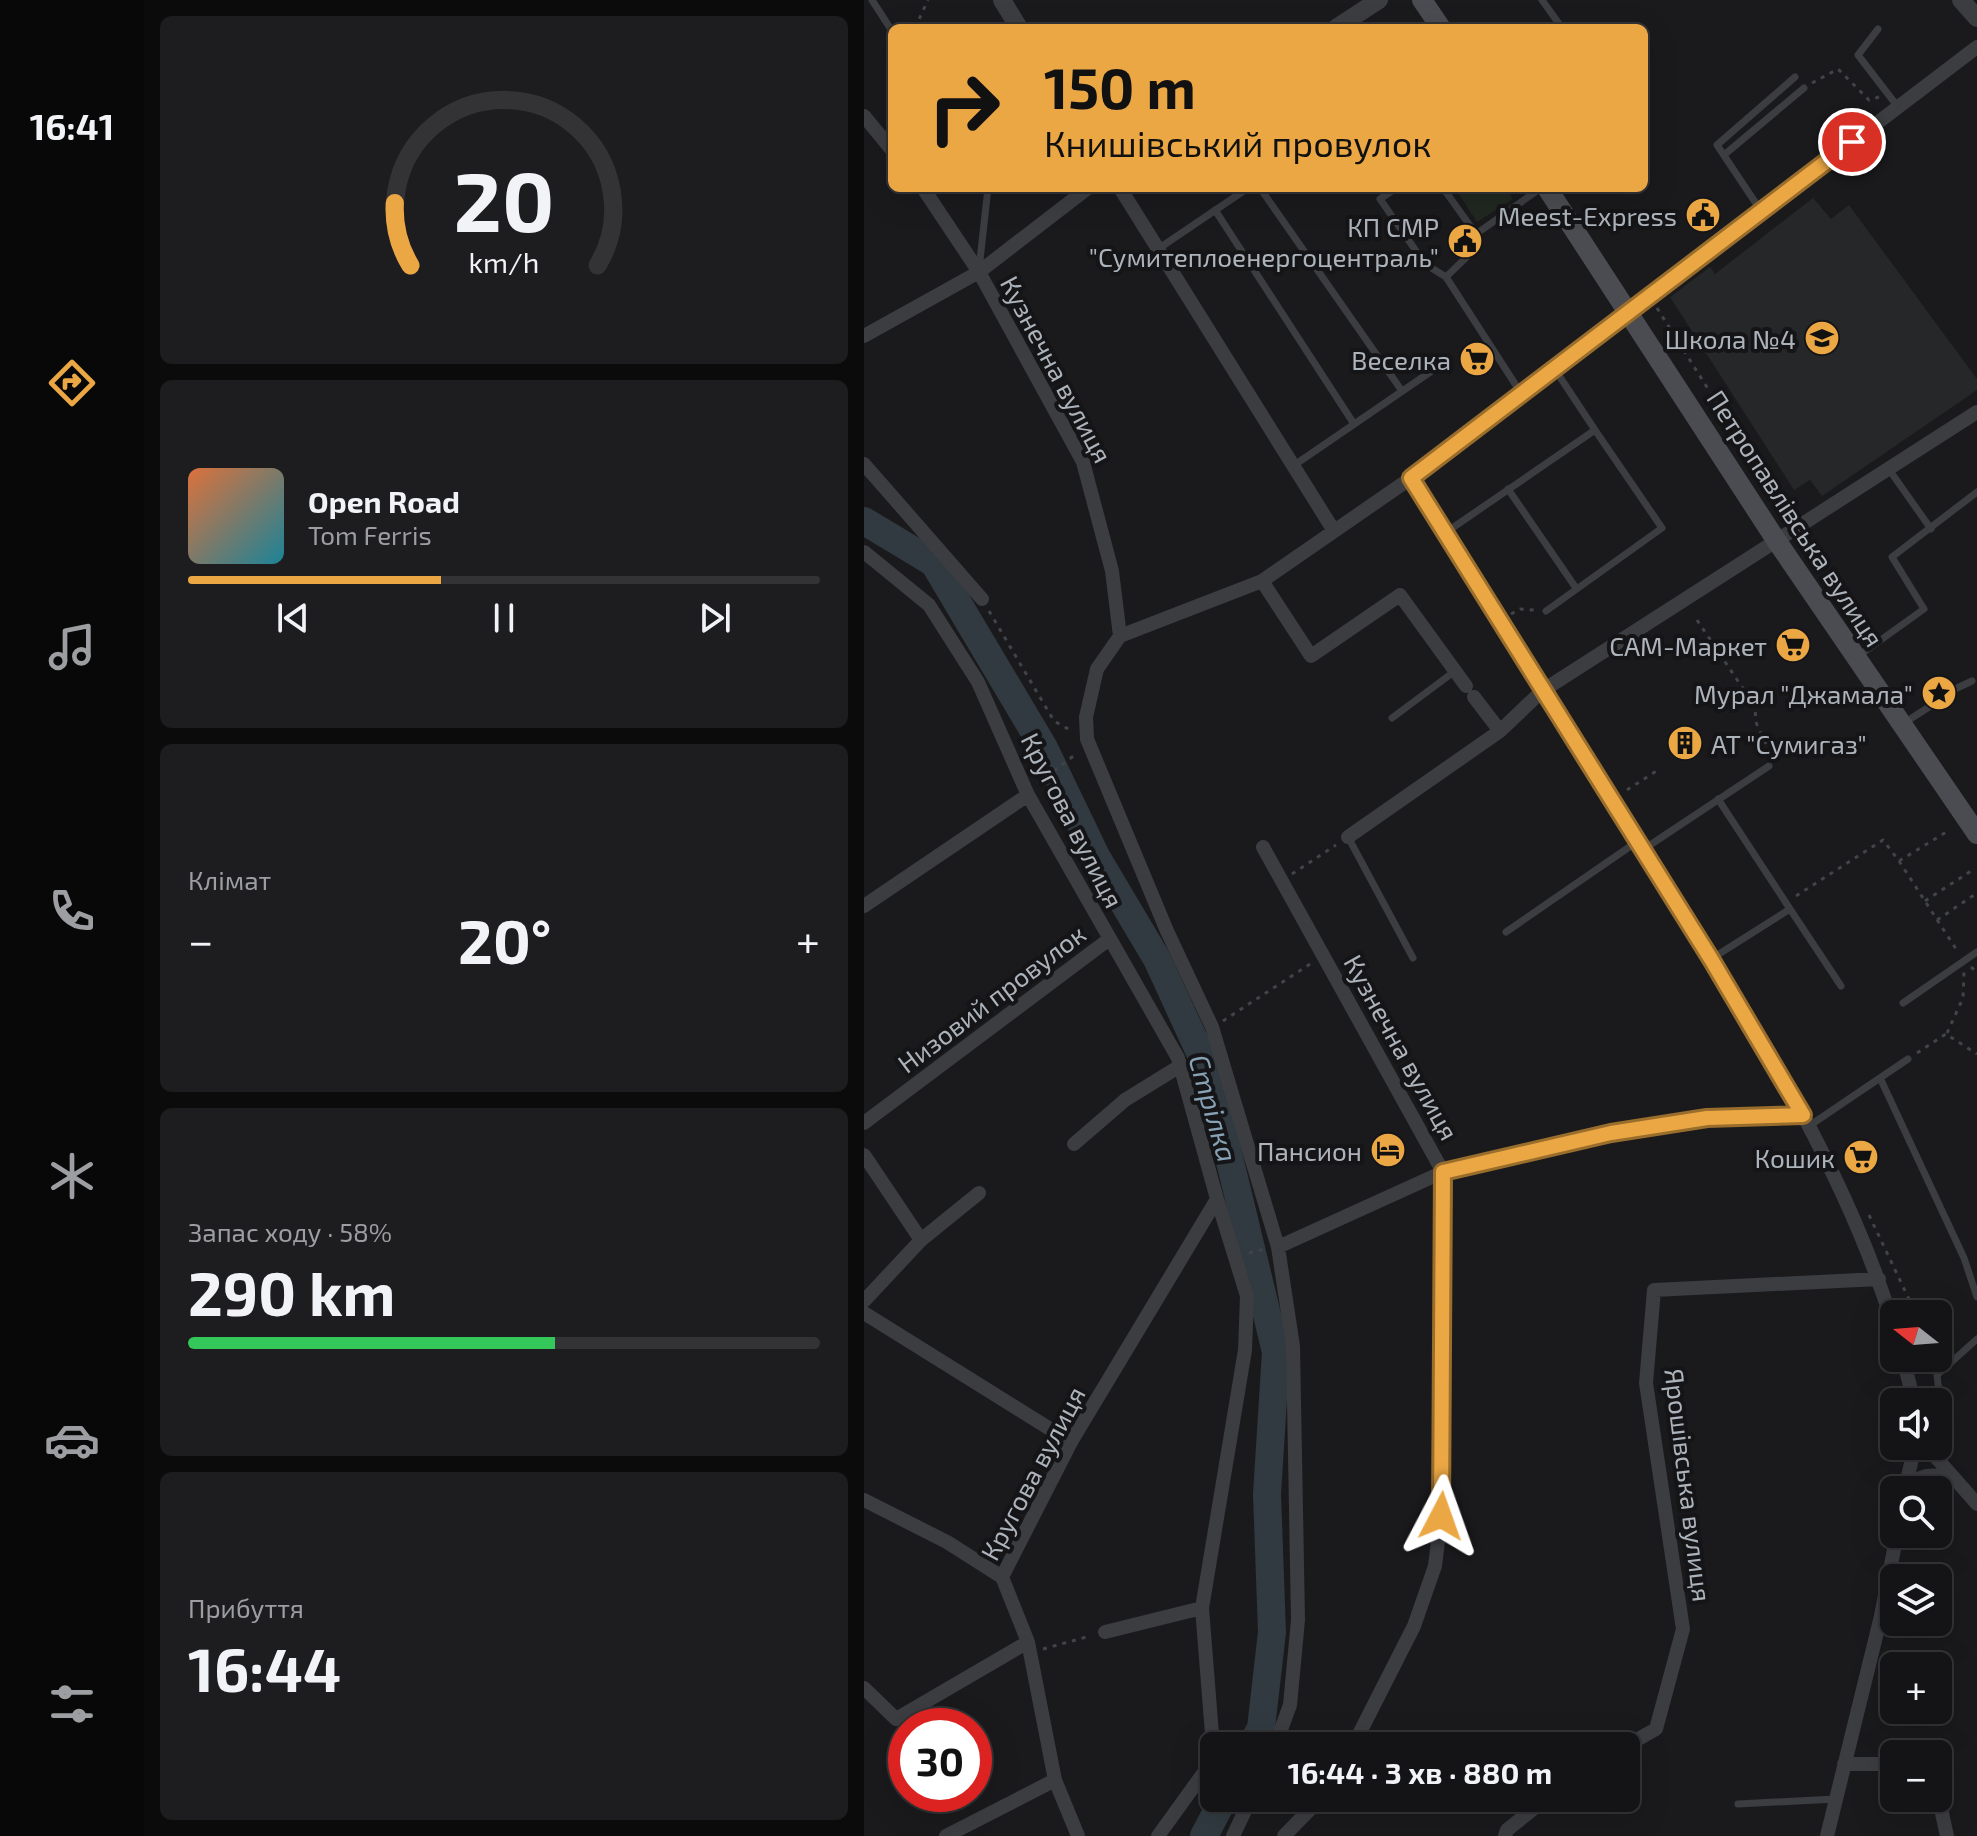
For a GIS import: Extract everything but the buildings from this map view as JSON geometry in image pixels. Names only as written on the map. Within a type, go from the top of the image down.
[{"type":"main road","points":[[1422,0],[1438,24]]},
{"type":"main road","name":"Петропавлівська вулиця","points":[[1550,192],[1776,540],[1977,834]]},
{"type":"street","points":[[1002,0],[1017,24]]},
{"type":"street","points":[[1346,24],[1379,0]]},
{"type":"street","points":[[1961,0],[1977,18]]},
{"type":"street","points":[[1280,1732],[1290,1705],[1298,1620],[1293,1346],[1278,1247],[1212,1027],[1167,931],[1087,739],[1086,717],[1097,669],[1120,636],[1262,581],[1411,478],[1977,47]]},
{"type":"street","points":[[864,116],[888,145]]},
{"type":"street","name":"Кузнечна вулиця","points":[[926,192],[979,272],[1083,462],[1112,571],[1120,636]]},
{"type":"street","points":[[864,336],[979,272],[1083,192]]},
{"type":"street","points":[[1122,192],[1334,531]]},
{"type":"street","points":[[1348,837],[1500,731],[1542,691],[1977,412]]},
{"type":"street","points":[[864,464],[982,599]]},
{"type":"street","points":[[1411,478],[1711,959],[1806,1121],[1879,1279],[1885,1300]]},
{"type":"street","name":"Кругова вулиця","points":[[864,552],[929,605],[978,682],[1028,795],[1180,1066],[1247,1296],[1245,1350],[1202,1608],[1212,1734],[1205,1771],[1158,1836]]},
{"type":"street","points":[[1262,581],[1311,656],[1400,595],[1500,731]]},
{"type":"street","points":[[864,906],[1028,795]]},
{"type":"street","name":"Кузнечна вулиця","points":[[1263,847],[1443,1172],[1444,1491],[1435,1566],[1414,1626],[1360,1732]]},
{"type":"street","name":"Низовий провулок","points":[[864,1123],[1108,940]]},
{"type":"street","points":[[1074,1144],[1125,1100],[1180,1066]]},
{"type":"street","points":[[1278,1247],[1443,1172],[1611,1133],[1707,1118],[1806,1121]]},
{"type":"street","points":[[864,1155],[921,1240]]},
{"type":"street","points":[[864,1301],[921,1240],[979,1193]]},
{"type":"street","name":"Кругова вулиця","points":[[1078,1836],[1055,1780],[1029,1647],[1002,1577],[1071,1442],[1217,1199]]},
{"type":"street","name":"Ярошівська вулиця","points":[[1640,1738],[1656,1729],[1683,1629],[1646,1383],[1654,1290],[1879,1279]]},
{"type":"street","points":[[864,1313],[1071,1442]]},
{"type":"street","points":[[1939,1460],[1977,1504]]},
{"type":"street","points":[[864,1500],[947,1542],[1002,1577]]},
{"type":"street","points":[[1827,1836],[1881,1616],[1894,1548]]},
{"type":"street","points":[[1105,1632],[1202,1608]]},
{"type":"street","points":[[864,1688],[896,1719],[1029,1647]]},
{"type":"street","points":[[1844,1764],[1880,1764]]},
{"type":"street","points":[[946,1836],[1055,1780]]},
{"type":"street","points":[[1233,1836],[1244,1812]]},
{"type":"street","points":[[1284,1836],[1307,1812]]},
{"type":"street","points":[[1505,1836],[1507,1830],[1530,1812]]},
{"type":"street","points":[[1942,1812],[1947,1836]]},
{"type":"lane","points":[[872,0],[888,25]]},
{"type":"lane","points":[[1542,0],[1559,24]]},
{"type":"lane","points":[[1878,29],[1858,55],[1898,107]]},
{"type":"lane","points":[[1761,211],[1717,145],[1795,77]]},
{"type":"lane","points":[[1724,155],[1804,88]]},
{"type":"lane","points":[[979,272],[988,192]]},
{"type":"lane","points":[[1158,249],[1242,192]]},
{"type":"lane","points":[[1263,192],[1402,391]]},
{"type":"lane","points":[[1390,192],[1380,199],[1425,264],[1446,277],[1521,393]]},
{"type":"lane","points":[[1446,192],[1476,234],[1479,245],[1446,277]]},
{"type":"lane","points":[[1476,234],[1535,192]]},
{"type":"lane","points":[[1215,210],[1354,424]]},
{"type":"lane","points":[[1293,466],[1439,366]]},
{"type":"lane","points":[[1546,611],[1662,528],[1554,368]]},
{"type":"lane","points":[[1445,533],[1595,430]]},
{"type":"lane","points":[[1888,468],[1931,529]]},
{"type":"lane","points":[[1508,489],[1576,588]]},
{"type":"lane","points":[[1856,657],[1924,609],[1892,557],[1977,492]]},
{"type":"lane","points":[[1392,718],[1455,671]]},
{"type":"lane","points":[[1955,689],[1972,681]]},
{"type":"lane","points":[[1902,724],[1929,707]]},
{"type":"lane","points":[[1506,932],[1766,768]]},
{"type":"lane","points":[[1718,799],[1841,986]]},
{"type":"lane","points":[[1348,837],[1413,958]]},
{"type":"lane","points":[[1711,959],[1788,906]]},
{"type":"lane","points":[[1903,1003],[1977,952]]},
{"type":"lane","points":[[1806,1121],[1881,1080],[1908,1059]]},
{"type":"lane","points":[[1881,1080],[1964,1258],[1977,1297]]},
{"type":"lane","points":[[1939,1388],[1937,1375],[1977,1339]]},
{"type":"lane","points":[[1738,1804],[1836,1799]]},
{"type":"path","points":[[917,24],[928,0]]},
{"type":"path","points":[[1804,88],[1838,69],[1869,100],[1888,94]]},
{"type":"path","points":[[1649,296],[1785,511]]},
{"type":"path","points":[[982,599],[1054,721],[1087,739]]},
{"type":"path","points":[[1499,621],[1520,609],[1546,611]]},
{"type":"path","points":[[1697,620],[1756,708],[1754,723],[1768,747],[1766,768]]},
{"type":"path","points":[[1039,782],[1068,763]]},
{"type":"path","points":[[1627,790],[1658,770]]},
{"type":"path","points":[[1899,861],[1948,831]]},
{"type":"path","points":[[1282,881],[1348,837]]},
{"type":"path","points":[[1788,906],[1883,840],[1964,961],[1963,998],[1946,1034],[1908,1059]]},
{"type":"path","points":[[1925,901],[1974,869]]},
{"type":"path","points":[[1937,920],[1977,893]]},
{"type":"path","points":[[1212,1027],[1324,956]]},
{"type":"path","points":[[1946,1034],[1977,1054]]},
{"type":"path","points":[[1234,1256],[1278,1247]]},
{"type":"path","points":[[1029,1647],[1105,1632]]},
{"type":"shaded area","points":[[1458,192],[1509,192],[1513,199],[1477,222]]},
{"type":"shaded area","name":"Школа №4","points":[[1813,198],[1831,219],[1849,205],[1977,379],[1977,390],[1822,496],[1810,480],[1794,490],[1670,297],[1710,267],[1715,274]]},
{"type":"waterway","name":"Стрілка","points":[[864,521],[934,563],[1044,748],[1097,858],[1157,959],[1208,1070],[1276,1352],[1267,1494],[1272,1632],[1259,1732]]},
{"type":"waterway","name":"Стрілка","points":[[1204,1836],[1217,1812]]},
{"type":"place","name":"Meest-Express","points":[[1703,215]]},
{"type":"place","name":"КП СМР \"Сумитеплоенергоцентраль\"","points":[[1465,241]]},
{"type":"place","name":"Школа №4","points":[[1822,338]]},
{"type":"place","name":"Веселка","points":[[1477,359]]},
{"type":"place","name":"САМ-Маркет","points":[[1793,645]]},
{"type":"place","name":"Мурал \"Джамала\"","points":[[1939,693]]},
{"type":"place","name":"АТ \"Сумигаз\"","points":[[1685,743]]},
{"type":"place","name":"Пансион","points":[[1388,1150]]},
{"type":"place","name":"Кошик","points":[[1861,1157]]},
{"type":"route","points":[[1441,1516],[1444,1491],[1443,1172],[1611,1133],[1707,1118],[1803,1115],[1711,959],[1411,478],[1852,142]]}]
